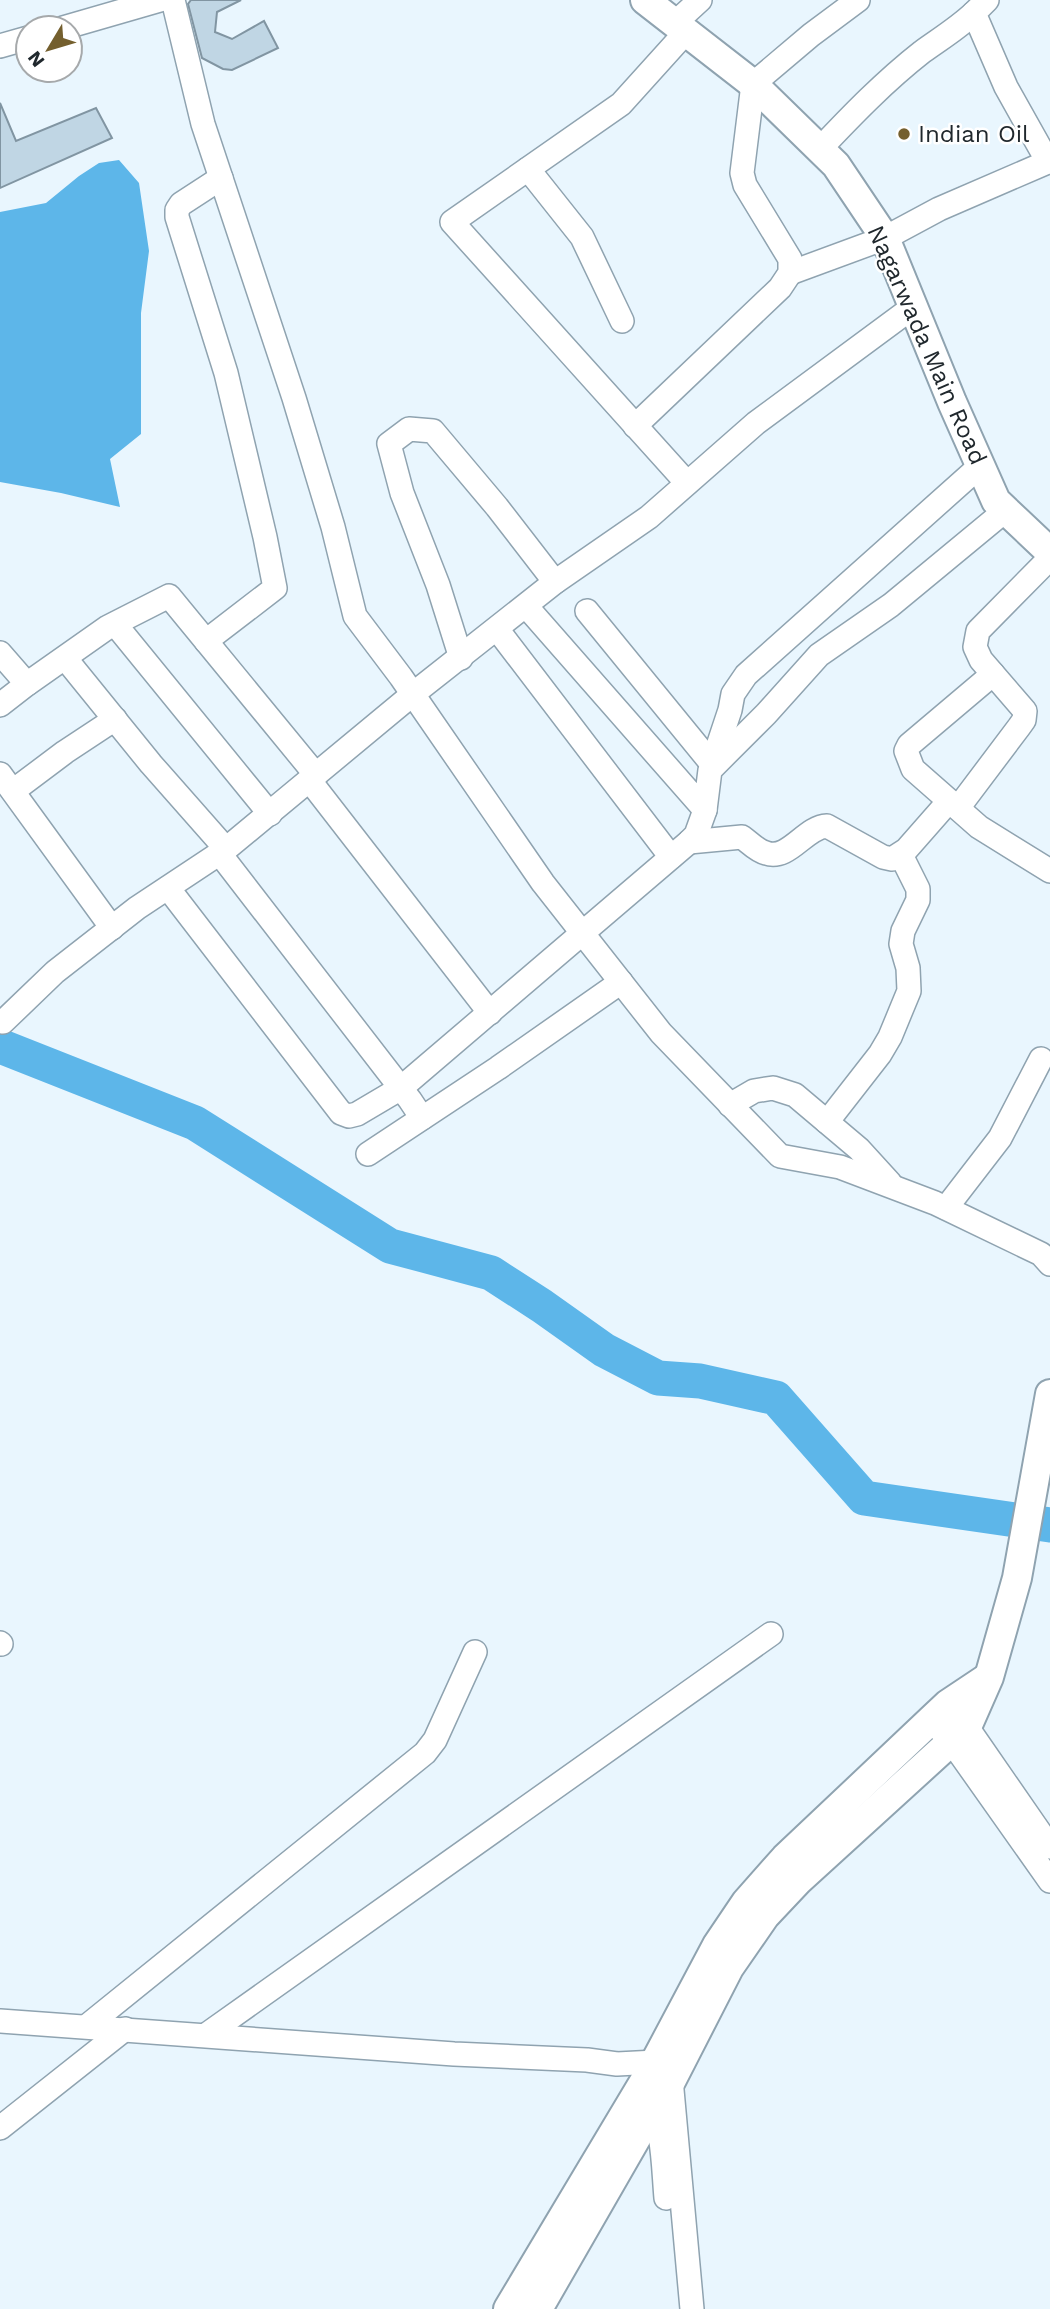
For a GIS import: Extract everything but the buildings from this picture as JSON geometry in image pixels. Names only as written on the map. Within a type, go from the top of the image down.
[{"type":"main road","name":"Nagarwada Main Road","points":[[645,0],[753,84],[836,165],[885,238],[996,500],[1050,552]]},
{"type":"main road","points":[[538,2309],[663,2070],[765,1916],[798,1881],[959,1734],[989,1677],[1017,1578],[1050,1394]]},
{"type":"main road","points":[[663,2070],[717,1945],[746,1902],[785,1858],[940,1712],[989,1677]]},
{"type":"main road","points":[[508,2309],[647,2098]]},
{"type":"street","points":[[84,22],[160,0]]},
{"type":"street","points":[[173,0],[203,124],[295,398],[333,527],[355,616],[413,694],[544,883],[661,1033],[780,1156],[840,1167],[946,1208],[1041,1254],[1050,1264]]},
{"type":"street","points":[[687,484],[452,222],[621,104],[700,0]]},
{"type":"street","points":[[635,426],[780,288],[790,273],[790,259],[745,185],[742,173],[753,84],[858,0]]},
{"type":"street","points":[[790,273],[885,238],[939,209],[1049,162],[1006,87],[980,6],[961,25],[922,53],[855,111],[820,149]]},
{"type":"street","points":[[528,169],[582,237],[622,321]]},
{"type":"street","points":[[206,641],[275,588],[226,373],[177,217],[181,204],[222,178]]},
{"type":"street","points":[[3,1021],[55,972],[112,928],[223,851],[413,694],[555,582],[649,517],[756,423],[913,307]]},
{"type":"street","points":[[461,657],[438,585],[402,493],[389,444],[409,429],[433,431],[555,582]]},
{"type":"street","points":[[168,888],[341,1113],[357,1115],[401,1088],[696,835],[705,810],[711,767],[733,694],[746,675],[980,466]]},
{"type":"street","points":[[711,767],[765,714],[818,655],[891,605],[1006,510]]},
{"type":"street","points":[[680,849],[742,837],[764,853],[772,855],[787,850],[818,827],[827,827],[883,857],[891,859],[901,855],[953,804],[1024,720],[1025,711],[981,660],[975,647],[978,631],[1050,558]]},
{"type":"street","points":[[0,705],[115,624],[169,596],[313,778],[490,1013]]},
{"type":"street","points":[[526,606],[705,810]]},
{"type":"street","points":[[587,611],[711,767]]},
{"type":"street","points":[[115,624],[270,814]]},
{"type":"street","points":[[497,629],[680,849]]},
{"type":"street","points":[[0,653],[27,684]]},
{"type":"street","points":[[65,658],[223,851],[422,1118]]},
{"type":"street","points":[[993,674],[909,745],[906,751],[913,769],[979,827],[1050,871]]},
{"type":"street","points":[[112,928],[6,782],[65,752],[115,719]]},
{"type":"street","points":[[827,1122],[880,1054],[909,991],[908,968],[901,944],[903,931],[918,900],[918,889],[901,855]]},
{"type":"street","points":[[368,1154],[621,982]]},
{"type":"street","points":[[946,1208],[1000,1138],[1041,1059]]},
{"type":"street","points":[[730,1105],[754,1091],[773,1088],[795,1095],[859,1149],[895,1188]]},
{"type":"street","points":[[206,2035],[771,1634]]},
{"type":"street","points":[[87,2026],[425,1753],[435,1740],[475,1652]]},
{"type":"street","points":[[940,1712],[1050,1847]]},
{"type":"street","points":[[959,1734],[1050,1881]]},
{"type":"street","points":[[0,2021],[454,2054],[587,2060],[663,2070],[692,2309]]},
{"type":"street","points":[[0,2128],[125,2029]]},
{"type":"street","points":[[617,2064],[647,2098],[659,2132],[677,2309]]},
{"type":"water","points":[[119,160],[139,183],[149,251],[141,313],[141,434],[110,459],[120,507],[0,482],[0,212],[46,203],[99,163]]},
{"type":"waterway","points":[[0,1046],[195,1123],[390,1246],[491,1273],[604,1350],[658,1378],[700,1381],[776,1398],[864,1498],[1050,1525]]},
{"type":"place","name":"Indian Oil","points":[[904,134]]}]
